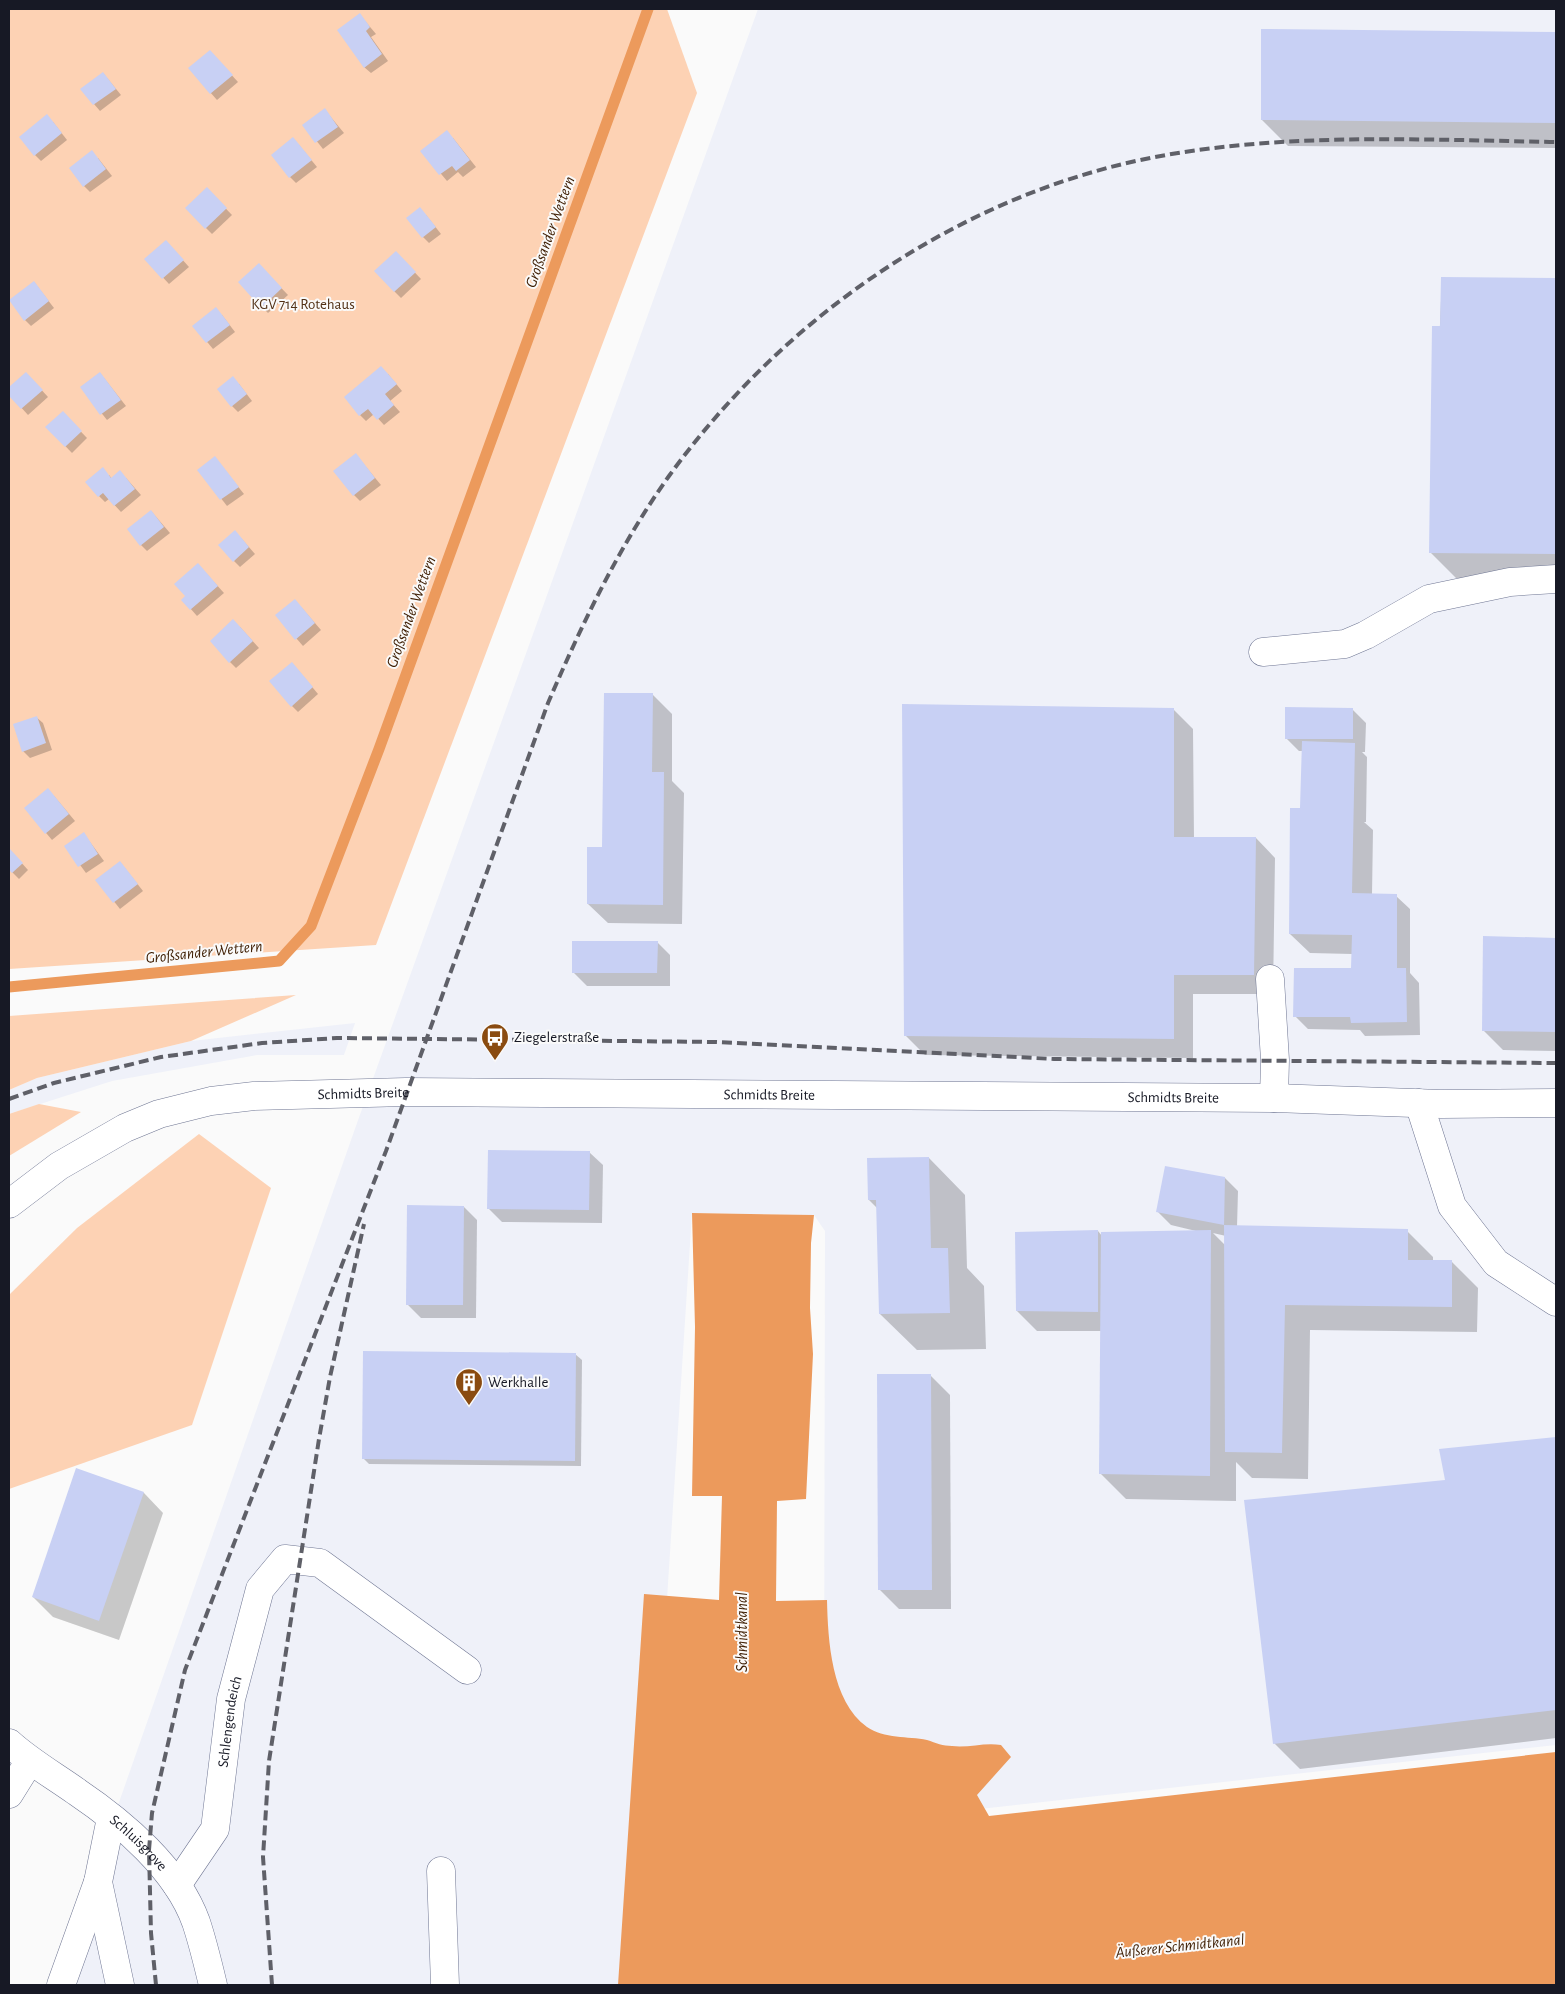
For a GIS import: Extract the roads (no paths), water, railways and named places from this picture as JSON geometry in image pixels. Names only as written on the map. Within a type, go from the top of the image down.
[{"type":"main road","points":[[1263,652],[1345,644],[1366,635],[1429,599],[1510,582],[1556,579]]},
{"type":"main road","points":[[1270,979],[1275,1060],[1274,1098]]},
{"type":"main road","name":"Schmidts Breite","points":[[9,1204],[59,1166],[125,1128],[159,1114],[202,1103],[254,1096],[406,1092],[1274,1098],[1419,1103],[1556,1103]]},
{"type":"main road","points":[[1419,1103],[1452,1206],[1496,1263],[1556,1302]]},
{"type":"main road","name":"Schlengendeich","points":[[177,1885],[215,1829],[231,1699],[260,1589],[285,1559],[320,1563],[467,1670]]},
{"type":"main road","name":"Schluisgrove","points":[[9,1743],[29,1762],[78,1792],[149,1850],[177,1885],[196,1921],[212,1985]]},
{"type":"main road","points":[[9,1794],[29,1762]]},
{"type":"main road","points":[[61,1985],[98,1882],[111,1818]]},
{"type":"main road","points":[[441,1871],[445,1985]]},
{"type":"main road","points":[[98,1882],[120,1985]]},
{"type":"water","points":[[692,1213],[814,1215],[811,1243],[810,1308],[813,1354],[806,1499],[777,1501],[776,1601],[827,1600],[831,1651],[839,1686],[855,1716],[867,1727],[881,1734],[927,1740],[946,1745],[1001,1745],[1011,1757],[977,1795],[989,1816],[1556,1752],[1556,1985],[618,1985],[644,1594],[719,1600],[722,1496],[692,1496],[695,1327]]},
{"type":"waterway","name":"Großsander Wettern","points":[[9,987],[279,961],[311,926],[379,749],[648,9]]},
{"type":"railway","points":[[156,1985],[151,1933],[149,1850],[152,1813],[185,1670],[386,1151],[548,703],[602,586],[634,530],[669,476],[717,416],[770,360],[829,309],[892,264],[959,225],[1029,194],[1102,169],[1178,153],[1225,147],[1320,140],[1367,139],[1556,142]]},
{"type":"railway","points":[[9,1099],[54,1083],[161,1057],[262,1043],[337,1038],[716,1042],[1054,1059],[1556,1063]]},
{"type":"railway","points":[[272,1985],[263,1857],[269,1761],[319,1439],[330,1377],[364,1224]]},
{"type":"place","name":"Ziegelerstraße","points":[[495,1061]]},
{"type":"place","name":"Werkhalle","points":[[469,1406]]},
{"type":"park label","name":"KGV 714 Rotehaus","points":[[303,304]]},
{"type":"water label","name":"Schmidtkanal","points":[[742,1632]]},
{"type":"water label","name":"Äußerer Schmidtkanal","points":[[1180,1946]]}]
